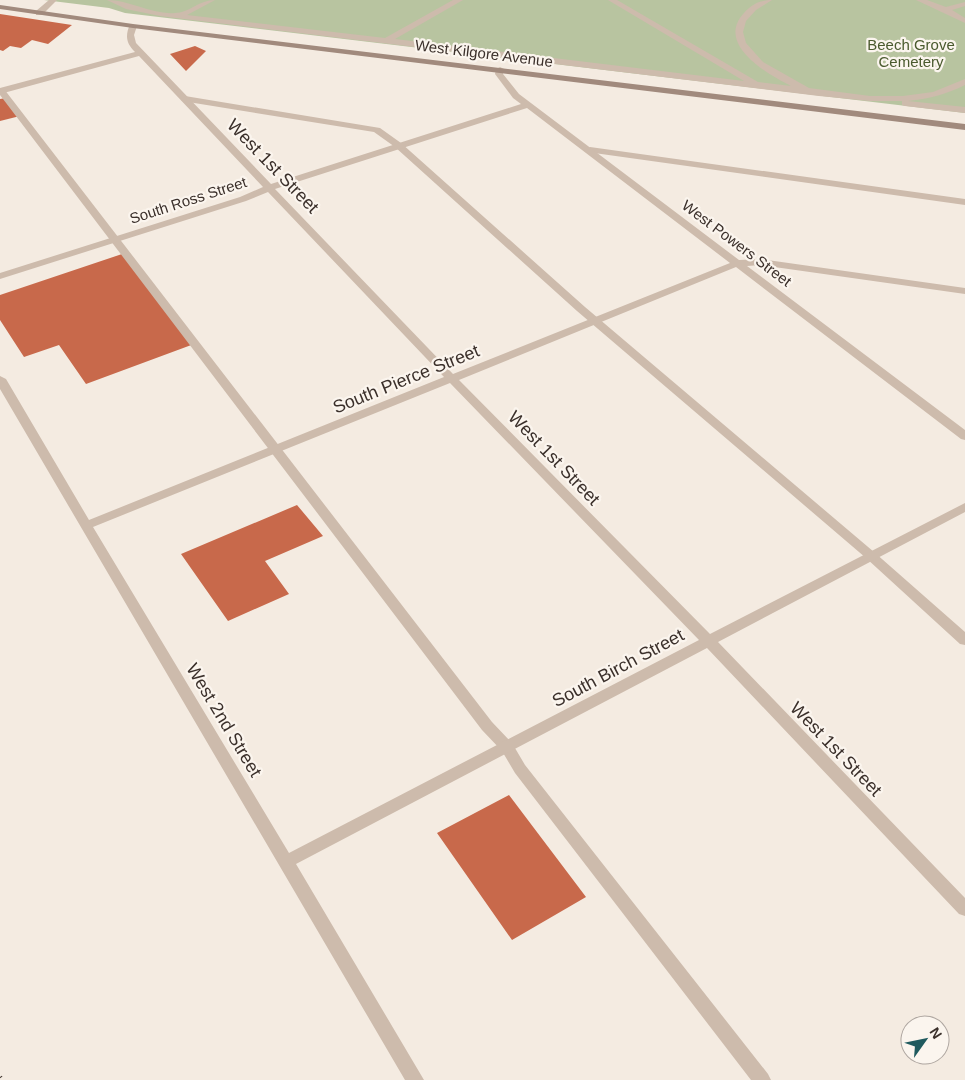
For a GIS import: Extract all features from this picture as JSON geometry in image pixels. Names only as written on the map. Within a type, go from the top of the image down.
[{"type":"main road","name":"West Kilgore Avenue","points":[[0,7],[134,26],[500,68],[965,127]]},
{"type":"street","points":[[39,13],[53,0]]},
{"type":"street","points":[[111,0],[129,7],[178,16],[965,110]]},
{"type":"street","points":[[178,16],[211,0]]},
{"type":"street","points":[[386,41],[459,0]]},
{"type":"street","points":[[612,0],[758,86]]},
{"type":"street","points":[[764,0],[743,18],[738,34],[740,42],[759,63],[810,91]]},
{"type":"street","points":[[920,0],[946,10],[965,21]]},
{"type":"street","points":[[946,10],[965,4]]},
{"type":"street","name":"West 1st Street","points":[[134,26],[130,39],[141,53],[452,380],[708,641],[965,909]]},
{"type":"street","points":[[141,53],[0,91],[487,726],[507,747],[520,769],[762,1080]]},
{"type":"street","name":"West Powers Street","points":[[500,68],[499,74],[502,82],[516,96],[590,150],[965,436]]},
{"type":"street","points":[[884,100],[928,96],[965,82]]},
{"type":"street","points":[[185,99],[377,130],[398,145],[596,322],[870,555],[965,640]]},
{"type":"street","name":"South Ross Street","points":[[0,276],[243,199],[270,188],[398,145],[528,105]]},
{"type":"street","points":[[590,150],[965,202]]},
{"type":"street","points":[[738,263],[761,262],[965,291]]},
{"type":"street","name":"South Pierce Street","points":[[86,526],[596,322],[738,263]]},
{"type":"street","name":"West 2nd Street","points":[[0,379],[86,526],[288,861],[415,1080]]},
{"type":"street","name":"South Birch Street","points":[[288,861],[965,507]]},
{"type":"green space","name":"Beech Grove Cemetery","points":[[44,0],[965,0],[965,113],[125,13],[109,8]]},
{"type":"building","points":[[0,14],[72,25],[48,44],[32,40],[21,48],[10,46],[3,51],[0,50]]},
{"type":"building","points":[[195,46],[206,51],[186,71],[170,54]]},
{"type":"building","points":[[6,98],[20,116],[0,121],[0,99]]},
{"type":"building","points":[[125,253],[194,344],[86,384],[59,345],[24,357],[0,320],[0,295]]},
{"type":"building","points":[[297,505],[323,536],[265,561],[289,594],[228,621],[181,554]]},
{"type":"building","points":[[509,795],[586,897],[512,940],[437,833]]}]
